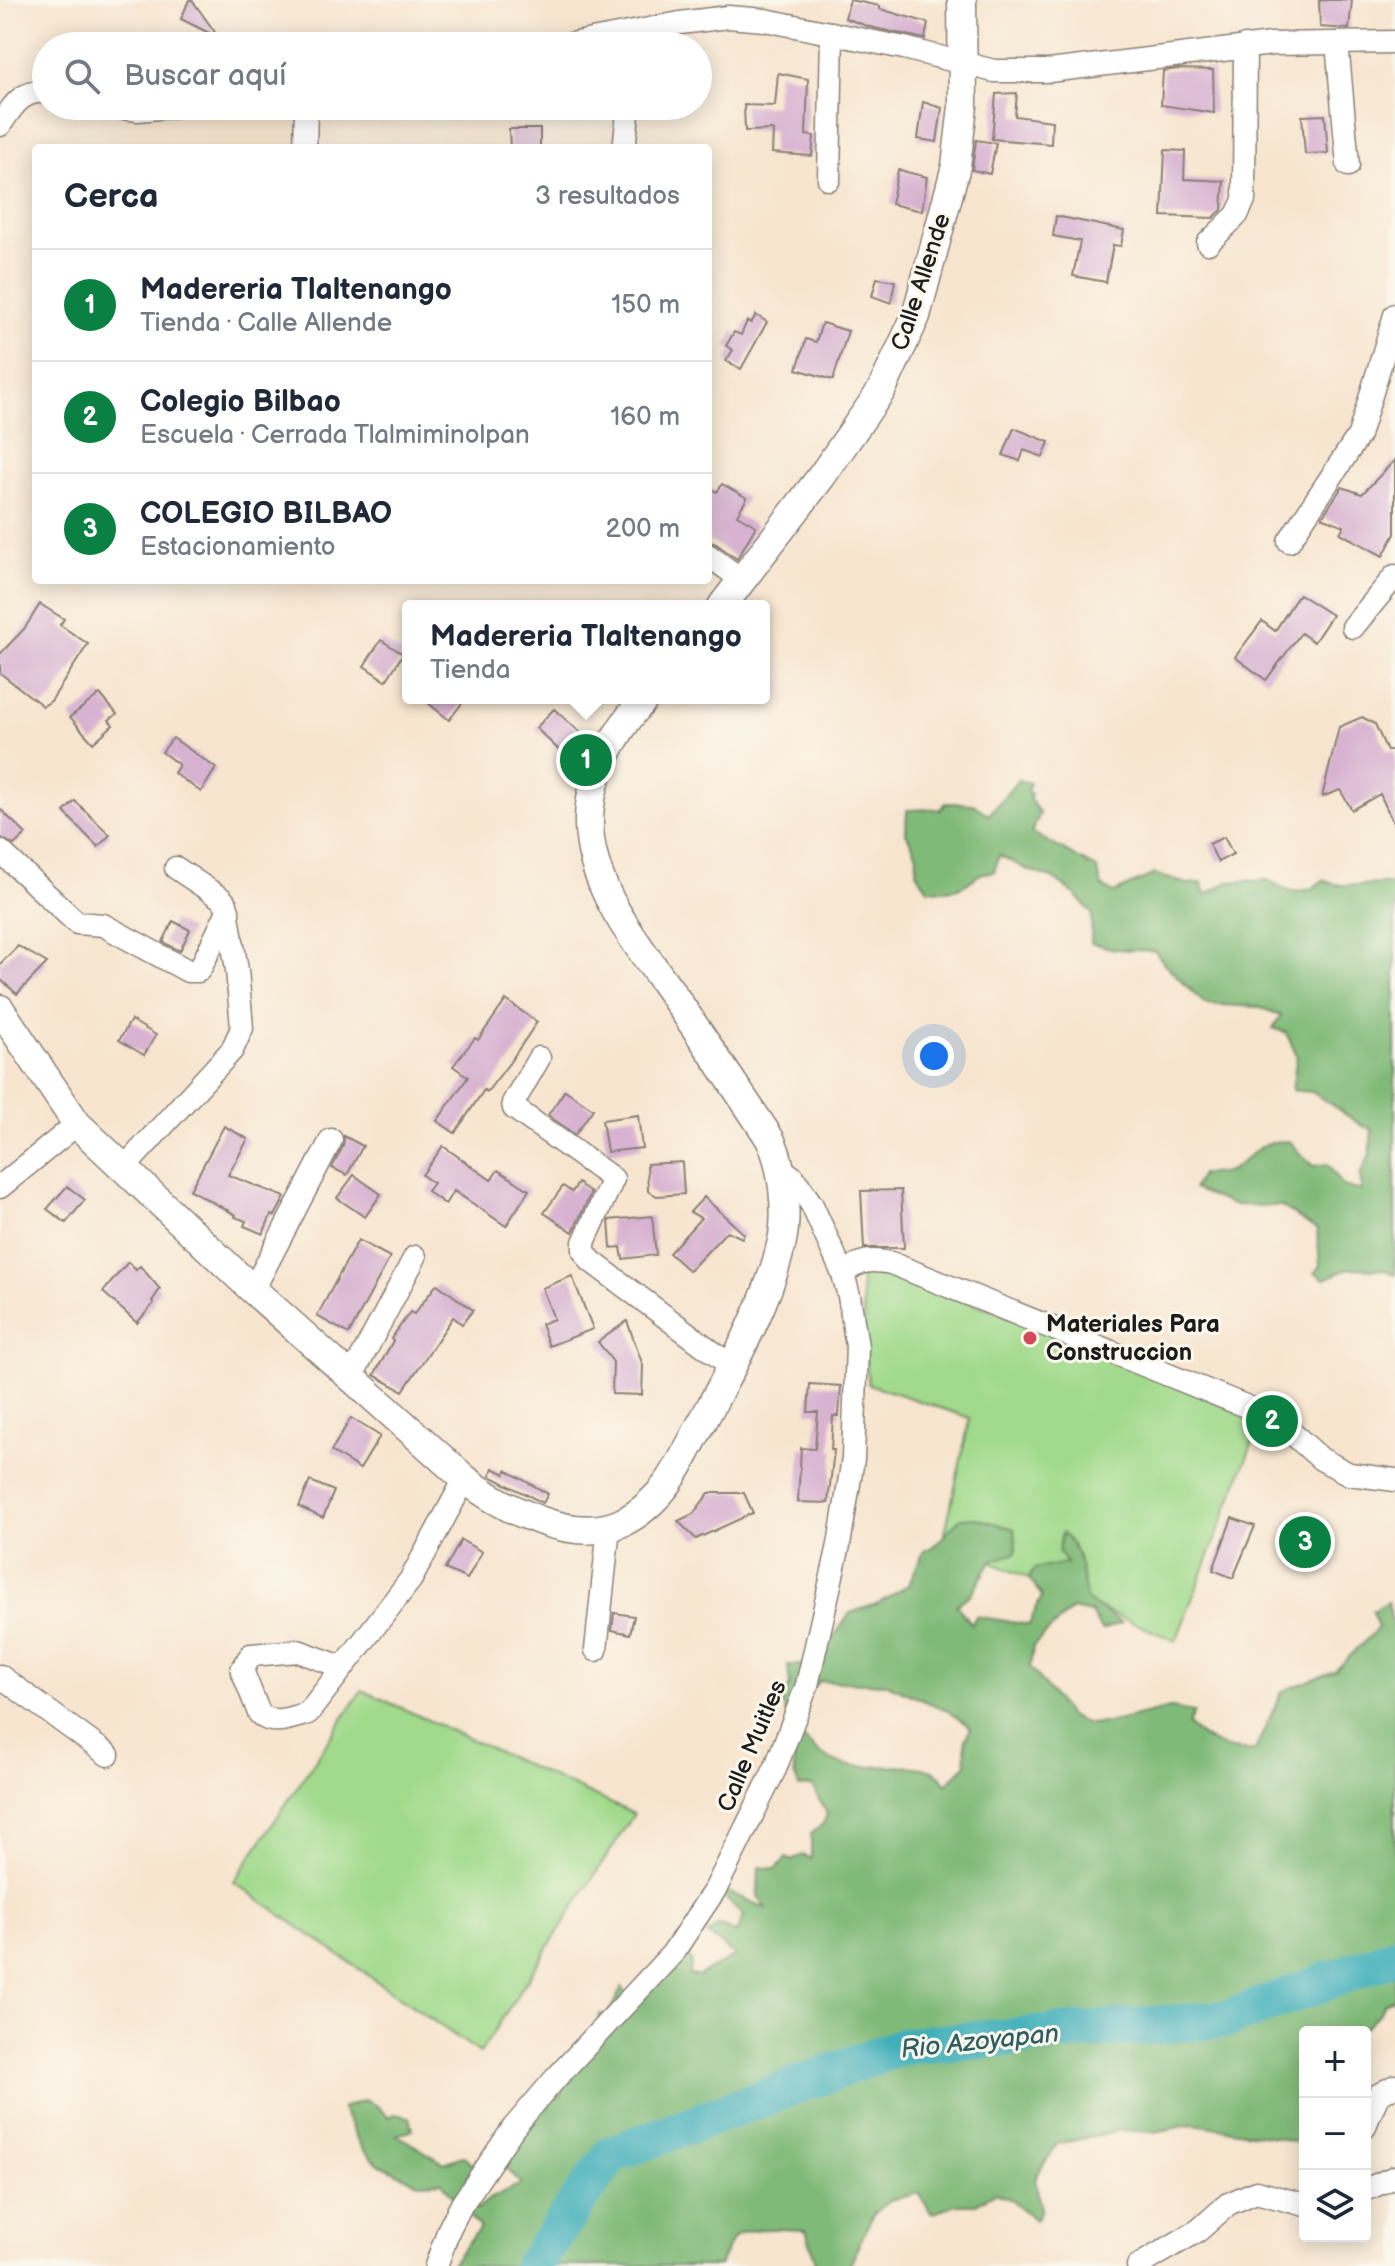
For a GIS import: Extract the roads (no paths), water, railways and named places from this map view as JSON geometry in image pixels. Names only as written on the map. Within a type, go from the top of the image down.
[{"type":"street","name":"Calle Allende","points":[[727,600],[837,455],[881,391],[901,351],[926,283],[956,166],[963,106],[962,0]]},
{"type":"street","points":[[655,32],[680,23],[728,17],[765,20],[994,71],[1049,71],[1245,46],[1395,42]]},
{"type":"street","points":[[829,179],[832,33]]},
{"type":"street","points":[[1337,43],[1348,165]]},
{"type":"street","points":[[1208,243],[1237,215],[1244,200],[1245,46]]},
{"type":"street","points":[[0,125],[24,95],[32,91]]},
{"type":"street","points":[[305,144],[306,120]]},
{"type":"street","points":[[624,144],[627,120]]},
{"type":"street","points":[[1289,541],[1359,435],[1395,315]]},
{"type":"street","points":[[712,558],[742,580]]},
{"type":"street","points":[[1353,627],[1395,576]]},
{"type":"street","points":[[0,1009],[77,1124],[253,1290],[465,1479],[495,1501],[526,1517],[564,1527],[609,1527],[620,1524],[639,1513],[668,1484],[731,1366],[766,1287],[782,1241],[784,1210],[778,1155],[770,1139],[614,910],[594,854],[589,824],[596,782],[617,733],[640,704]]},
{"type":"street","points":[[0,851],[77,923],[103,925],[188,971],[198,971],[201,967],[228,911]]},
{"type":"street","points":[[124,1168],[237,1041],[242,1028],[228,911],[222,899],[176,868]]},
{"type":"street","points":[[539,1058],[513,1103],[514,1108],[613,1179],[584,1242],[584,1251],[591,1261],[731,1366]]},
{"type":"street","points":[[0,1187],[77,1124]]},
{"type":"street","points":[[253,1290],[331,1140]]},
{"type":"street","name":"Calle Muitles","points":[[436,2266],[462,2204],[514,2127],[672,1954],[716,1888],[775,1769],[807,1685],[823,1622],[853,1459],[857,1346],[843,1274],[812,1205],[798,1183],[780,1168]]},
{"type":"street","points":[[352,1376],[415,1257]]},
{"type":"street","points":[[843,1274],[857,1262],[877,1260],[891,1263],[1275,1418],[1321,1459],[1349,1474],[1395,1480]]},
{"type":"street","points":[[342,1667],[411,1579],[465,1479]]},
{"type":"street","points":[[596,1650],[609,1527]]},
{"type":"street","points":[[0,1676],[108,1755]]},
{"type":"street","points":[[1371,2112],[1378,2095],[1395,2086]]},
{"type":"street","points":[[1371,2187],[1395,2177]]},
{"type":"street","points":[[1138,2266],[1199,2230],[1228,2204],[1256,2192],[1299,2203]]},
{"type":"waterway","name":"Rio Azoyapan","points":[[532,2266],[612,2154],[903,2046],[1227,2019],[1395,1956]]},
{"type":"place","name":"Madereria Tlaltenango","points":[[586,760]]},
{"type":"place","name":"Materiales Para Construccion","points":[[1030,1338]]},
{"type":"place","name":"Colegio Bilbao","points":[[1272,1421]]},
{"type":"place","name":"COLEGIO BILBAO","points":[[1305,1542]]}]
